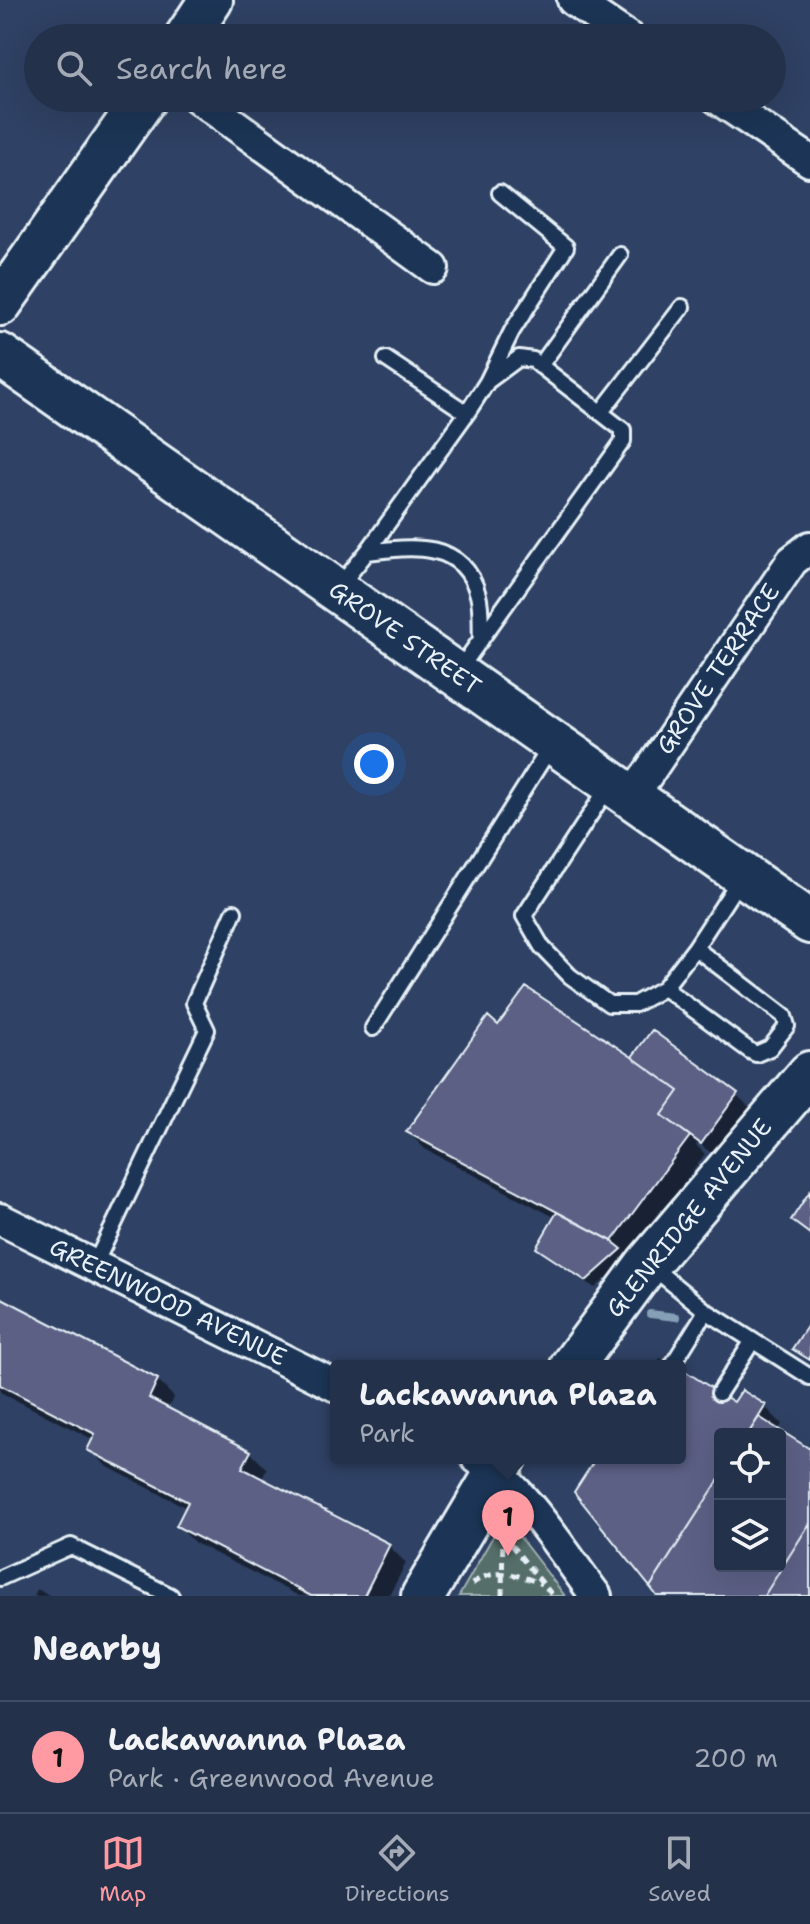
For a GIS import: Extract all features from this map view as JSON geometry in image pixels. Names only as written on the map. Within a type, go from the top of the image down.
[{"type":"main road","points":[[195,24],[211,0]]},
{"type":"main road","points":[[0,304],[135,112]]},
{"type":"main road","name":"GROVE STREET","points":[[0,355],[810,922]]},
{"type":"main road","name":"GLENRIDGE AVENUE","points":[[576,1360],[648,1263],[810,1073]]},
{"type":"main road","points":[[423,1596],[499,1470]]},
{"type":"street","points":[[573,0],[608,24]]},
{"type":"street","points":[[217,112],[433,268]]},
{"type":"street","points":[[738,112],[810,161]]},
{"type":"street","name":"GROVE TERRACE","points":[[621,789],[792,561],[810,547]]},
{"type":"street","name":"GREENWOOD AVENUE","points":[[0,1219],[330,1383]]},
{"type":"street","points":[[499,1470],[596,1596]]},
{"type":"lane","points":[[336,590],[467,413],[487,382],[512,331],[566,247],[500,193]]},
{"type":"lane","points":[[540,366],[620,255]]},
{"type":"lane","points":[[601,412],[682,307]]},
{"type":"lane","points":[[456,674],[623,441],[623,430],[533,360],[519,358],[487,382]]},
{"type":"lane","points":[[386,359],[467,413]]},
{"type":"lane","points":[[367,552],[406,547],[437,549],[464,566],[479,596],[481,640]]},
{"type":"lane","points":[[373,1028],[554,742]]},
{"type":"lane","points":[[621,789],[524,916],[542,947],[570,976],[609,1004],[635,1004],[664,988],[695,948],[743,875]]},
{"type":"lane","points":[[94,1266],[207,1030],[194,1003],[234,912]]},
{"type":"lane","points":[[664,988],[750,1051],[763,1053],[770,1048],[787,1026],[784,1016],[695,948]]},
{"type":"lane","points":[[648,1263],[706,1311],[810,1377]]},
{"type":"lane","points":[[675,1360],[706,1311]]},
{"type":"lane","points":[[719,1393],[752,1342]]},
{"type":"lane","points":[[0,1578],[71,1546],[171,1596]]},
{"type":"path","points":[[499,1470],[503,1533],[502,1596]]},
{"type":"path","points":[[503,1533],[553,1596]]},
{"type":"path","points":[[480,1577],[502,1573],[522,1575],[541,1584],[553,1596]]},
{"type":"green space","points":[[504,1517],[565,1596],[459,1596]]},
{"type":"building","points":[[526,987],[679,1091],[662,1115],[690,1136],[612,1241],[406,1132],[488,1016],[498,1025]]},
{"type":"building","points":[[652,1030],[738,1093],[701,1144],[662,1115],[679,1091],[632,1057]]},
{"type":"building","points":[[810,1191],[810,1234],[791,1220]]},
{"type":"building","points":[[557,1212],[622,1249],[586,1281],[536,1248]]},
{"type":"building","points":[[0,1297],[158,1379],[149,1398],[251,1451],[242,1468],[390,1544],[364,1596],[311,1596],[176,1526],[188,1502],[87,1450],[95,1434],[0,1385]]},
{"type":"building","points":[[810,1322],[810,1360],[792,1349]]},
{"type":"building","points":[[686,1372],[734,1402],[742,1390],[766,1405],[752,1428],[714,1428],[714,1487],[650,1587],[574,1492],[592,1464],[686,1464]]},
{"type":"building","points":[[759,1417],[777,1428],[752,1428]]},
{"type":"building","points":[[786,1434],[810,1449],[810,1523],[786,1561]]},
{"type":"building","points":[[714,1487],[714,1572],[779,1572],[764,1596],[657,1596],[650,1587]]},
{"type":"building","points":[[810,1523],[810,1596],[764,1596],[779,1572],[786,1572],[786,1561]]},
{"type":"waterway","points":[[650,1314],[676,1317]]},
{"type":"place","name":"Lackawanna Plaza","points":[[508,1556]]}]
